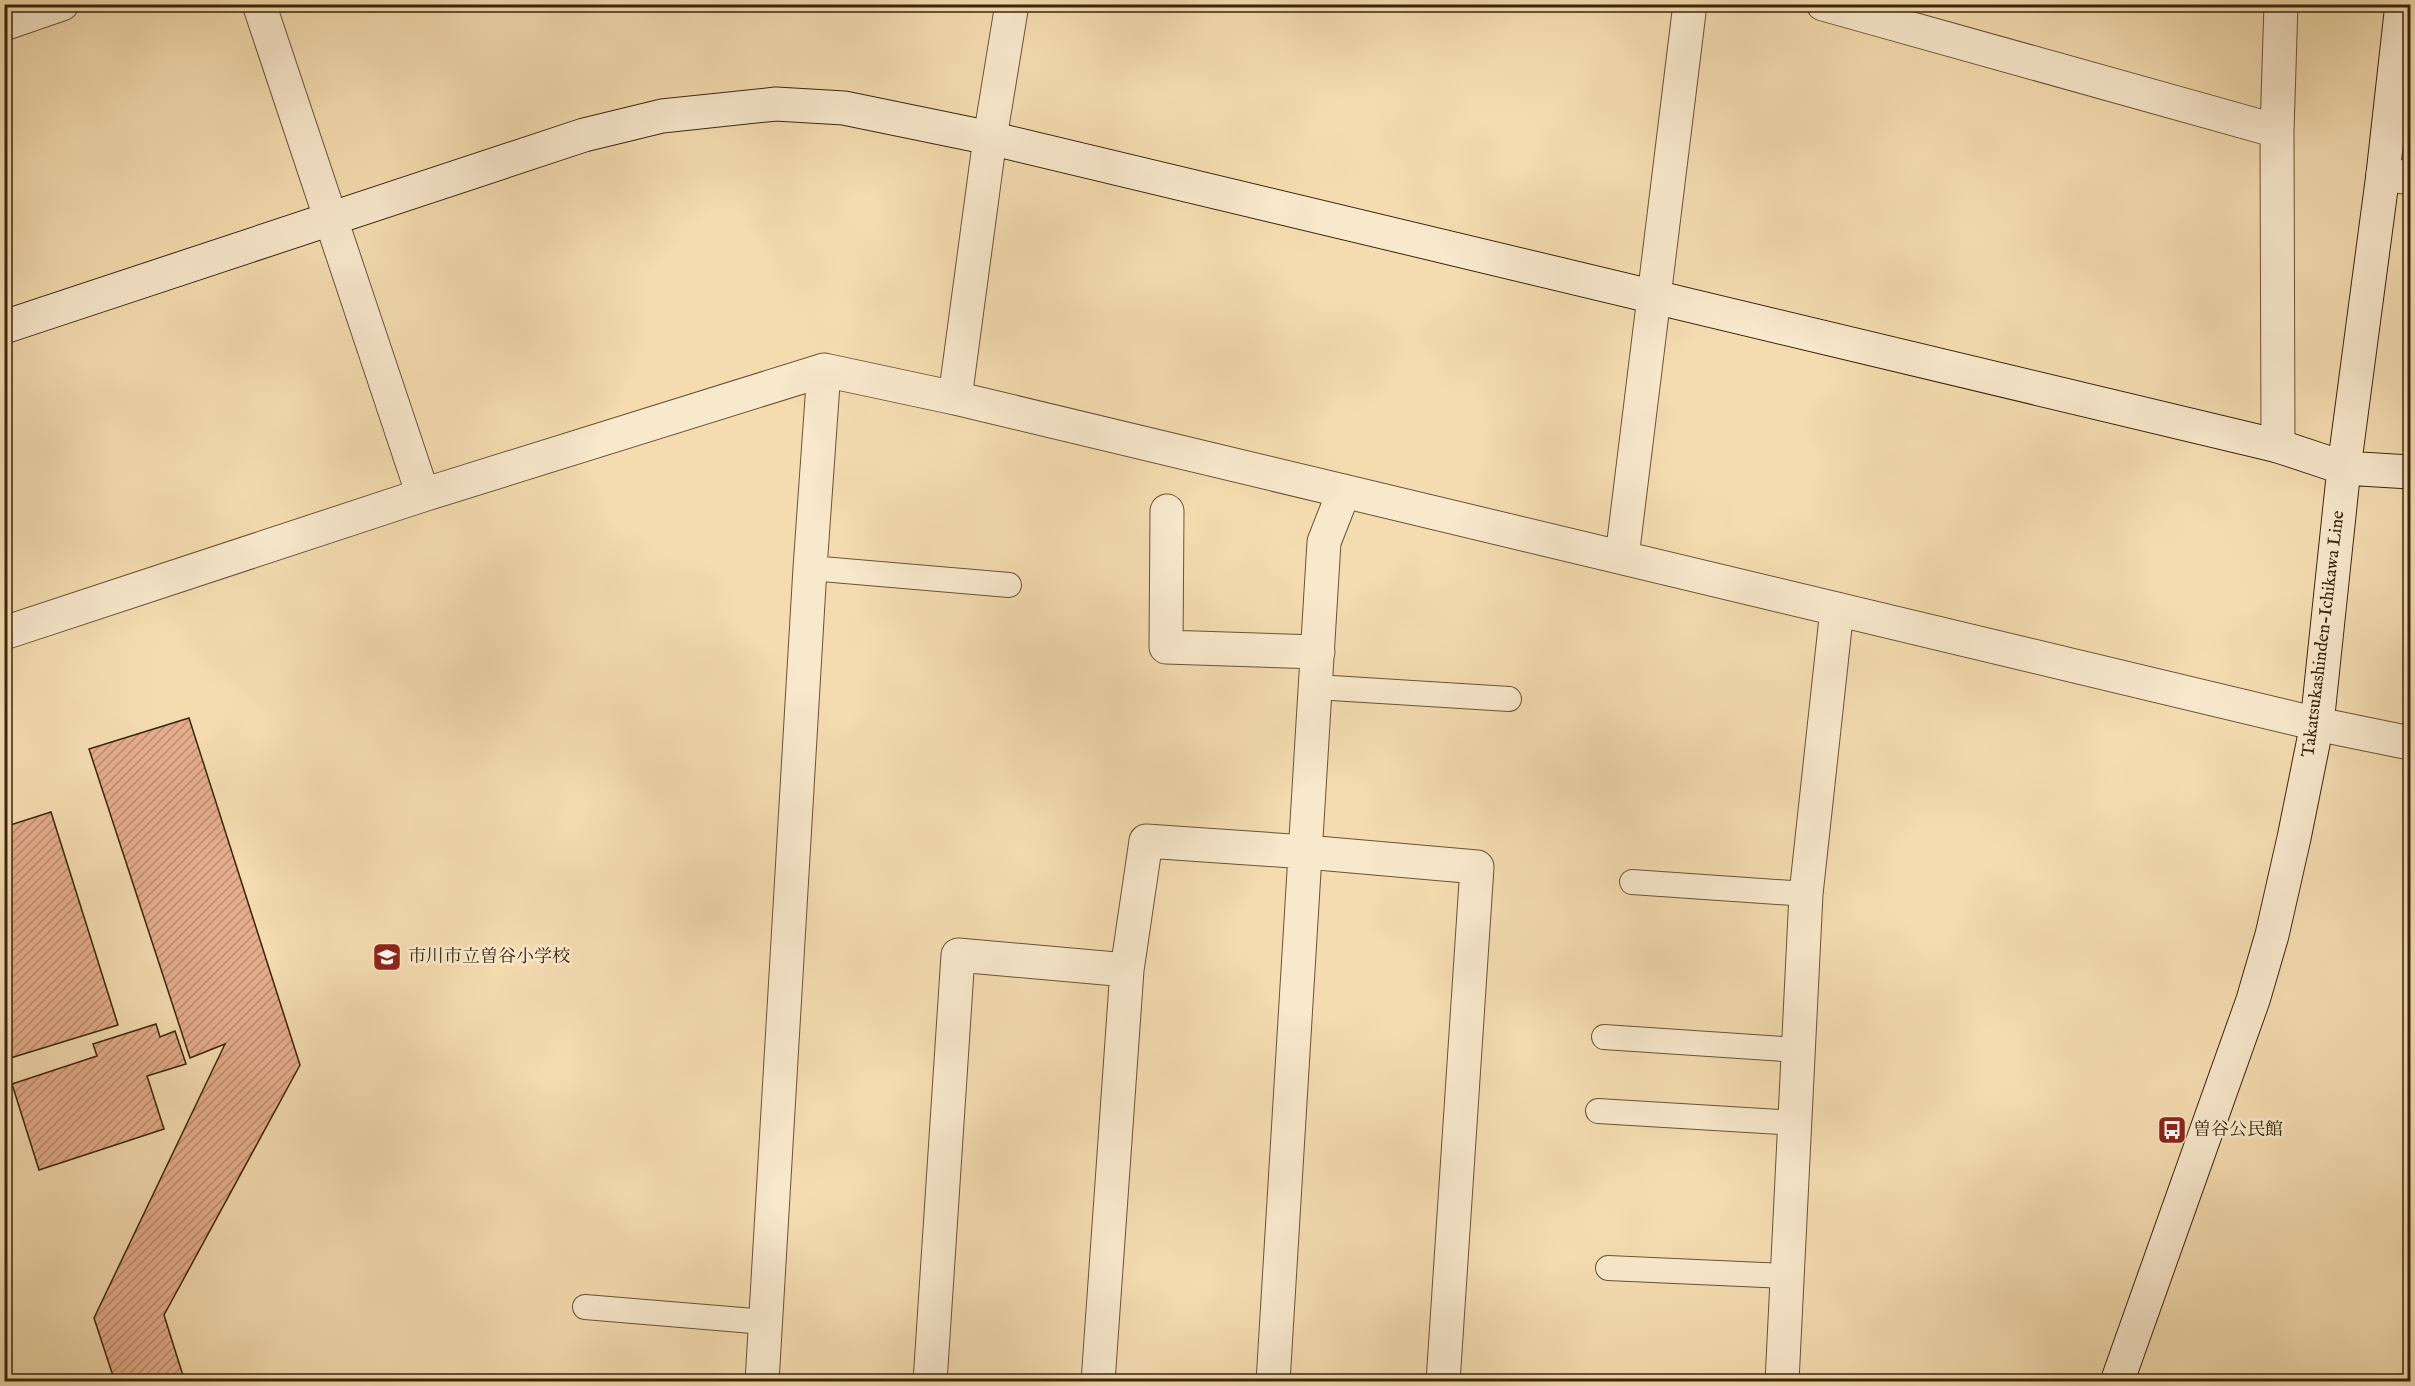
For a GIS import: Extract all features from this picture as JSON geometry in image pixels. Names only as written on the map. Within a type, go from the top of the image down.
[{"type":"street","points":[[4,24],[62,4]]},
{"type":"street","points":[[258,4],[423,495]]},
{"type":"street","points":[[955,398],[990,138],[1012,4]]},
{"type":"street","points":[[1622,557],[1690,4]]},
{"type":"street","points":[[1823,4],[2277,131]]},
{"type":"street","points":[[2278,446],[2277,131],[2281,4]]},
{"type":"street","name":"Takatsukashinden-Ichikawa Line","points":[[2117,1382],[2253,1000],[2272,935],[2317,724],[2344,468],[2397,176],[2403,4]]},
{"type":"street","points":[[4,327],[584,135],[662,116],[776,104],[799,105],[844,108],[990,138],[2278,446],[2344,468],[2410,472]]},
{"type":"street","points":[[762,1382],[810,568],[824,370]]},
{"type":"street","points":[[4,633],[423,495],[824,370],[955,398],[2317,724],[2410,743]]},
{"type":"street","points":[[1273,1382],[1324,542],[1344,491]]},
{"type":"street","points":[[1167,511],[1166,648],[1318,652]]},
{"type":"street","points":[[1782,1382],[1806,894],[1837,609]]},
{"type":"street","points":[[1098,1382],[1127,969],[1146,841],[1477,867],[1443,1382]]},
{"type":"street","points":[[930,1382],[958,955],[1127,969]]},
{"type":"lane","points":[[810,568],[1009,585]]},
{"type":"lane","points":[[1316,687],[1509,699]]},
{"type":"lane","points":[[1632,882],[1806,894]]},
{"type":"lane","points":[[1604,1037],[1798,1050]]},
{"type":"lane","points":[[1598,1111],[1795,1123]]},
{"type":"lane","points":[[1608,1268],[1787,1276]]},
{"type":"lane","points":[[585,1307],[766,1322]]},
{"type":"building","points":[[189,718],[300,1065],[164,1315],[185,1382],[115,1382],[94,1318],[225,1044],[190,1058],[89,749]]},
{"type":"building","points":[[51,812],[118,1025],[4,1060],[4,827]]},
{"type":"building","points":[[156,1024],[160,1037],[175,1031],[186,1064],[147,1076],[164,1129],[39,1170],[12,1084],[97,1056],[93,1044]]},
{"type":"place","name":"市川市立曽谷小学校","points":[[387,957]]},
{"type":"place","name":"曽谷公民館","points":[[2172,1130]]}]
